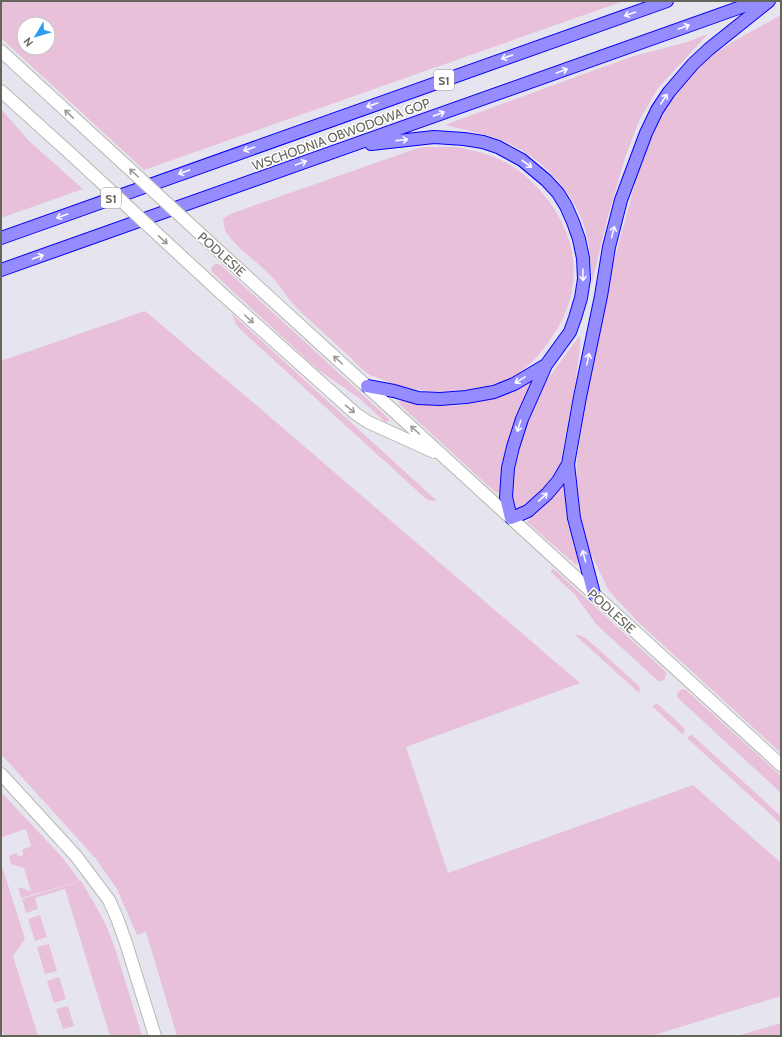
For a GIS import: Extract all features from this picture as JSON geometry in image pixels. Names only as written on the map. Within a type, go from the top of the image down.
[{"type":"highway","name":"WSCHODNIA OBWODOWA GOP","points":[[1,238],[667,1]]},
{"type":"highway","name":"WSCHODNIA OBWODOWA GOP","points":[[1,270],[758,1]]},
{"type":"highway","points":[[594,594],[574,518],[568,464],[601,296],[609,247],[621,200],[646,133],[657,110],[669,92],[693,64],[709,49],[769,1]]},
{"type":"highway","points":[[350,146],[434,137],[464,138],[483,142],[498,147],[522,160],[546,180],[558,194],[566,206],[573,222],[582,258],[584,279],[581,298],[570,332],[546,365],[522,418],[513,447],[508,468],[506,497],[511,518],[528,511],[547,494],[558,481],[568,464]]},
{"type":"highway","points":[[367,386],[394,391],[418,398],[440,399],[466,397],[494,392],[514,384],[546,365]]},
{"type":"street","name":"PODLESIE","points":[[1,51],[781,765]]},
{"type":"street","name":"PODLESIE","points":[[1,91],[221,293],[356,414],[373,424],[444,456]]},
{"type":"street","points":[[1,774],[76,856],[108,900],[117,918],[126,943],[155,1036]]},
{"type":"shaded area","points":[[1,1],[624,1],[144,170],[20,56],[56,56],[56,16],[16,16],[16,52],[1,38]]},
{"type":"shaded area","points":[[781,15],[781,753],[638,622],[609,591],[589,550],[576,492],[577,458],[588,391],[613,264],[639,169],[653,130],[665,108],[691,75],[711,56],[734,41]]},
{"type":"shaded area","points":[[708,34],[658,88],[639,121],[625,158],[607,220],[592,283],[589,245],[583,223],[570,196],[551,173],[527,154],[501,140],[480,133],[445,125],[634,56],[687,42]]},
{"type":"shaded area","points":[[1,109],[28,140],[83,189],[1,218]]},
{"type":"shaded area","points":[[453,147],[468,149],[494,157],[512,166],[527,177],[548,200],[568,236],[574,272],[572,291],[567,309],[559,327],[544,349],[528,366],[519,373],[499,383],[465,390],[431,391],[402,386],[384,381],[369,374],[299,310],[273,278],[237,246],[225,229],[223,219],[230,214],[418,148]]},
{"type":"shaded area","points":[[215,264],[222,266],[388,418],[389,421],[385,422],[359,398],[317,369],[212,272],[211,268]]},
{"type":"shaded area","points":[[145,311],[580,683],[406,747],[448,873],[693,785],[781,863],[781,996],[651,1036],[177,1036],[146,932],[137,935],[117,889],[96,859],[1,754],[1,361]]},
{"type":"shaded area","points":[[232,314],[436,500],[432,501],[425,498],[242,331],[236,324]]},
{"type":"shaded area","points":[[580,335],[576,379],[560,465],[541,491],[515,510],[512,494],[515,466],[528,416],[544,384]]},
{"type":"shaded area","points":[[532,380],[507,445],[499,493],[495,492],[399,404],[399,401],[404,399],[448,406],[463,405],[502,396]]},
{"type":"shaded area","points":[[565,478],[566,503],[574,545],[579,562],[576,565],[527,522],[559,490]]},
{"type":"shaded area","points":[[553,569],[665,671],[665,679],[658,681],[596,624],[575,595],[551,572]]},
{"type":"shaded area","points":[[574,634],[587,639],[639,686],[639,693]]},
{"type":"shaded area","points":[[684,689],[781,776],[781,793],[679,699],[677,695],[678,692]]},
{"type":"shaded area","points":[[656,704],[684,728],[685,731],[682,734],[652,706]]},
{"type":"shaded area","points":[[692,735],[781,816],[781,824],[687,738]]},
{"type":"shaded area","points":[[1,792],[62,857],[80,881],[21,898],[18,887],[31,891],[24,868],[11,864],[9,856],[17,853],[18,857],[23,855],[22,850],[31,846],[26,829],[2,837]]},
{"type":"shaded area","points":[[1,863],[25,939],[13,956],[38,1036],[4,1036],[1,1027]]},
{"type":"shaded area","points":[[81,881],[106,925],[116,951],[142,1036],[110,1036],[65,889],[35,898],[38,909],[26,913],[22,899]]},
{"type":"shaded area","points":[[40,915],[47,937],[35,941],[28,919]]},
{"type":"shaded area","points":[[49,944],[57,971],[45,974],[37,947]]},
{"type":"shaded area","points":[[59,977],[66,999],[54,1003],[47,981]]},
{"type":"shaded area","points":[[68,1006],[74,1026],[63,1029],[56,1009]]},
{"type":"shaded area","points":[[781,1023],[781,1036],[737,1036]]}]
